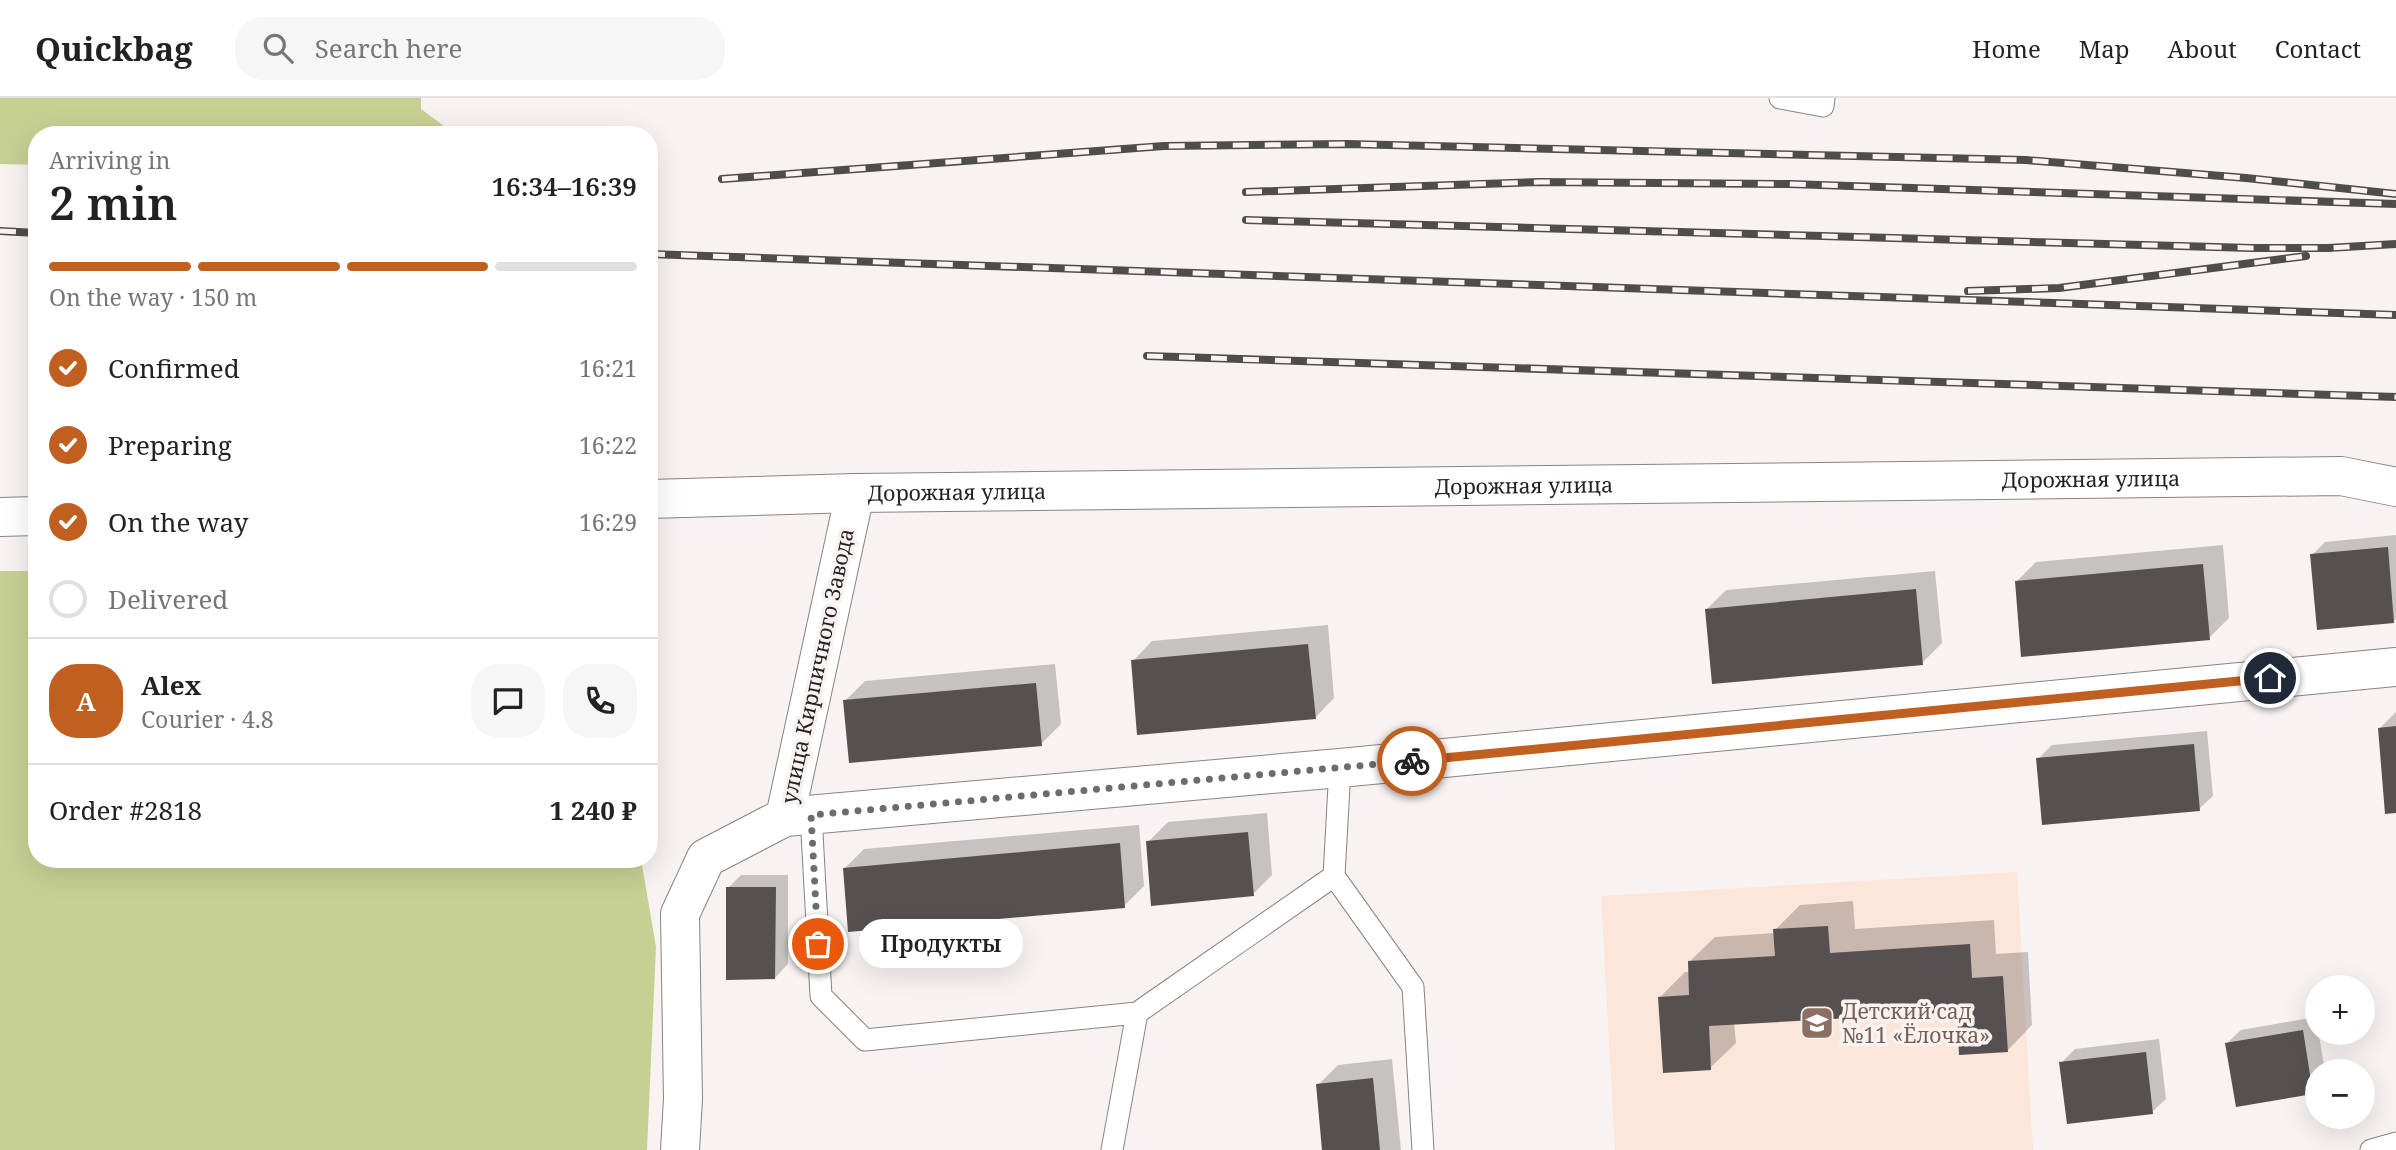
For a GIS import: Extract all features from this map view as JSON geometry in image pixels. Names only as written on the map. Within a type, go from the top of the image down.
[{"type":"street","name":"Дорожная улица","points":[[658,499],[855,493],[2342,476],[2396,487]]},
{"type":"street","name":"улица Кирпичного Завода","points":[[855,493],[798,816],[1340,768],[2396,667]]},
{"type":"street","points":[[0,517],[28,516]]},
{"type":"street","points":[[680,1150],[683,1098],[680,914],[706,859],[798,816]]},
{"type":"lane","points":[[1780,98],[1823,106],[1824,98]]},
{"type":"lane","points":[[1340,768],[1334,876],[1413,986],[1423,1150]]},
{"type":"lane","points":[[798,816],[821,996],[865,1041],[1137,1013],[1334,876]]},
{"type":"lane","points":[[1112,1150],[1137,1013]]},
{"type":"lane","points":[[2371,1150],[2396,1143]]},
{"type":"shaded area","name":"Детский сад №11 «Ёлочка»","points":[[2017,872],[2033,1150],[1615,1150],[1601,896]]},
{"type":"green space","points":[[0,98],[421,98],[421,109],[444,126],[28,126],[28,165],[0,164]]},
{"type":"green space","points":[[0,571],[28,571],[28,868],[643,868],[656,947],[647,1150],[0,1150]]},
{"type":"building","points":[[2388,547],[2394,623],[2317,630],[2310,554]]},
{"type":"building","points":[[2203,564],[2210,640],[2021,657],[2015,581]]},
{"type":"building","points":[[1916,589],[1923,665],[1712,684],[1705,609]]},
{"type":"building","points":[[1308,644],[1316,719],[1137,735],[1131,660]]},
{"type":"building","points":[[1036,683],[1042,746],[849,763],[843,700]]},
{"type":"building","points":[[2396,726],[2396,813],[2385,814],[2378,728]]},
{"type":"building","points":[[2194,744],[2200,811],[2042,825],[2036,758]]},
{"type":"building","points":[[1248,832],[1254,896],[1151,906],[1146,841]]},
{"type":"building","points":[[1120,843],[1125,908],[848,932],[843,868]]},
{"type":"building","points":[[726,887],[776,887],[775,979],[726,980]]},
{"type":"building","points":[[1828,926],[1830,953],[1970,944],[1972,978],[2003,976],[2008,1052],[1959,1055],[1957,1012],[1709,1026],[1711,1070],[1663,1073],[1658,997],[1689,995],[1688,961],[1775,956],[1773,929]]},
{"type":"building","points":[[2303,1030],[2308,1059],[2305,1059],[2305,1095],[2236,1107],[2225,1043]]},
{"type":"building","points":[[2146,1052],[2153,1114],[2067,1124],[2059,1062]]},
{"type":"building","points":[[1373,1078],[1380,1150],[1322,1150],[1316,1084]]},
{"type":"railway","points":[[722,179],[1164,146],[1347,144],[2026,160],[2246,178],[2396,194]]},
{"type":"railway","points":[[1246,192],[1539,182],[1789,184],[2396,204]]},
{"type":"railway","points":[[1246,220],[2252,248],[2328,248],[2396,244]]},
{"type":"railway","points":[[0,231],[28,233]]},
{"type":"railway","points":[[658,254],[2396,315]]},
{"type":"railway","points":[[1968,291],[2059,288],[2306,256]]},
{"type":"railway","points":[[1147,356],[2396,397]]},
{"type":"way so far","points":[[818,944],[811,815],[1412,761]]},
{"type":"place","name":"Продукты","points":[[818,944]]},
{"type":"place","name":"Детский сад №11 «Ёлочка»","points":[[1817,1023]]},
{"type":"route","points":[[1412,761],[2270,678]]}]
